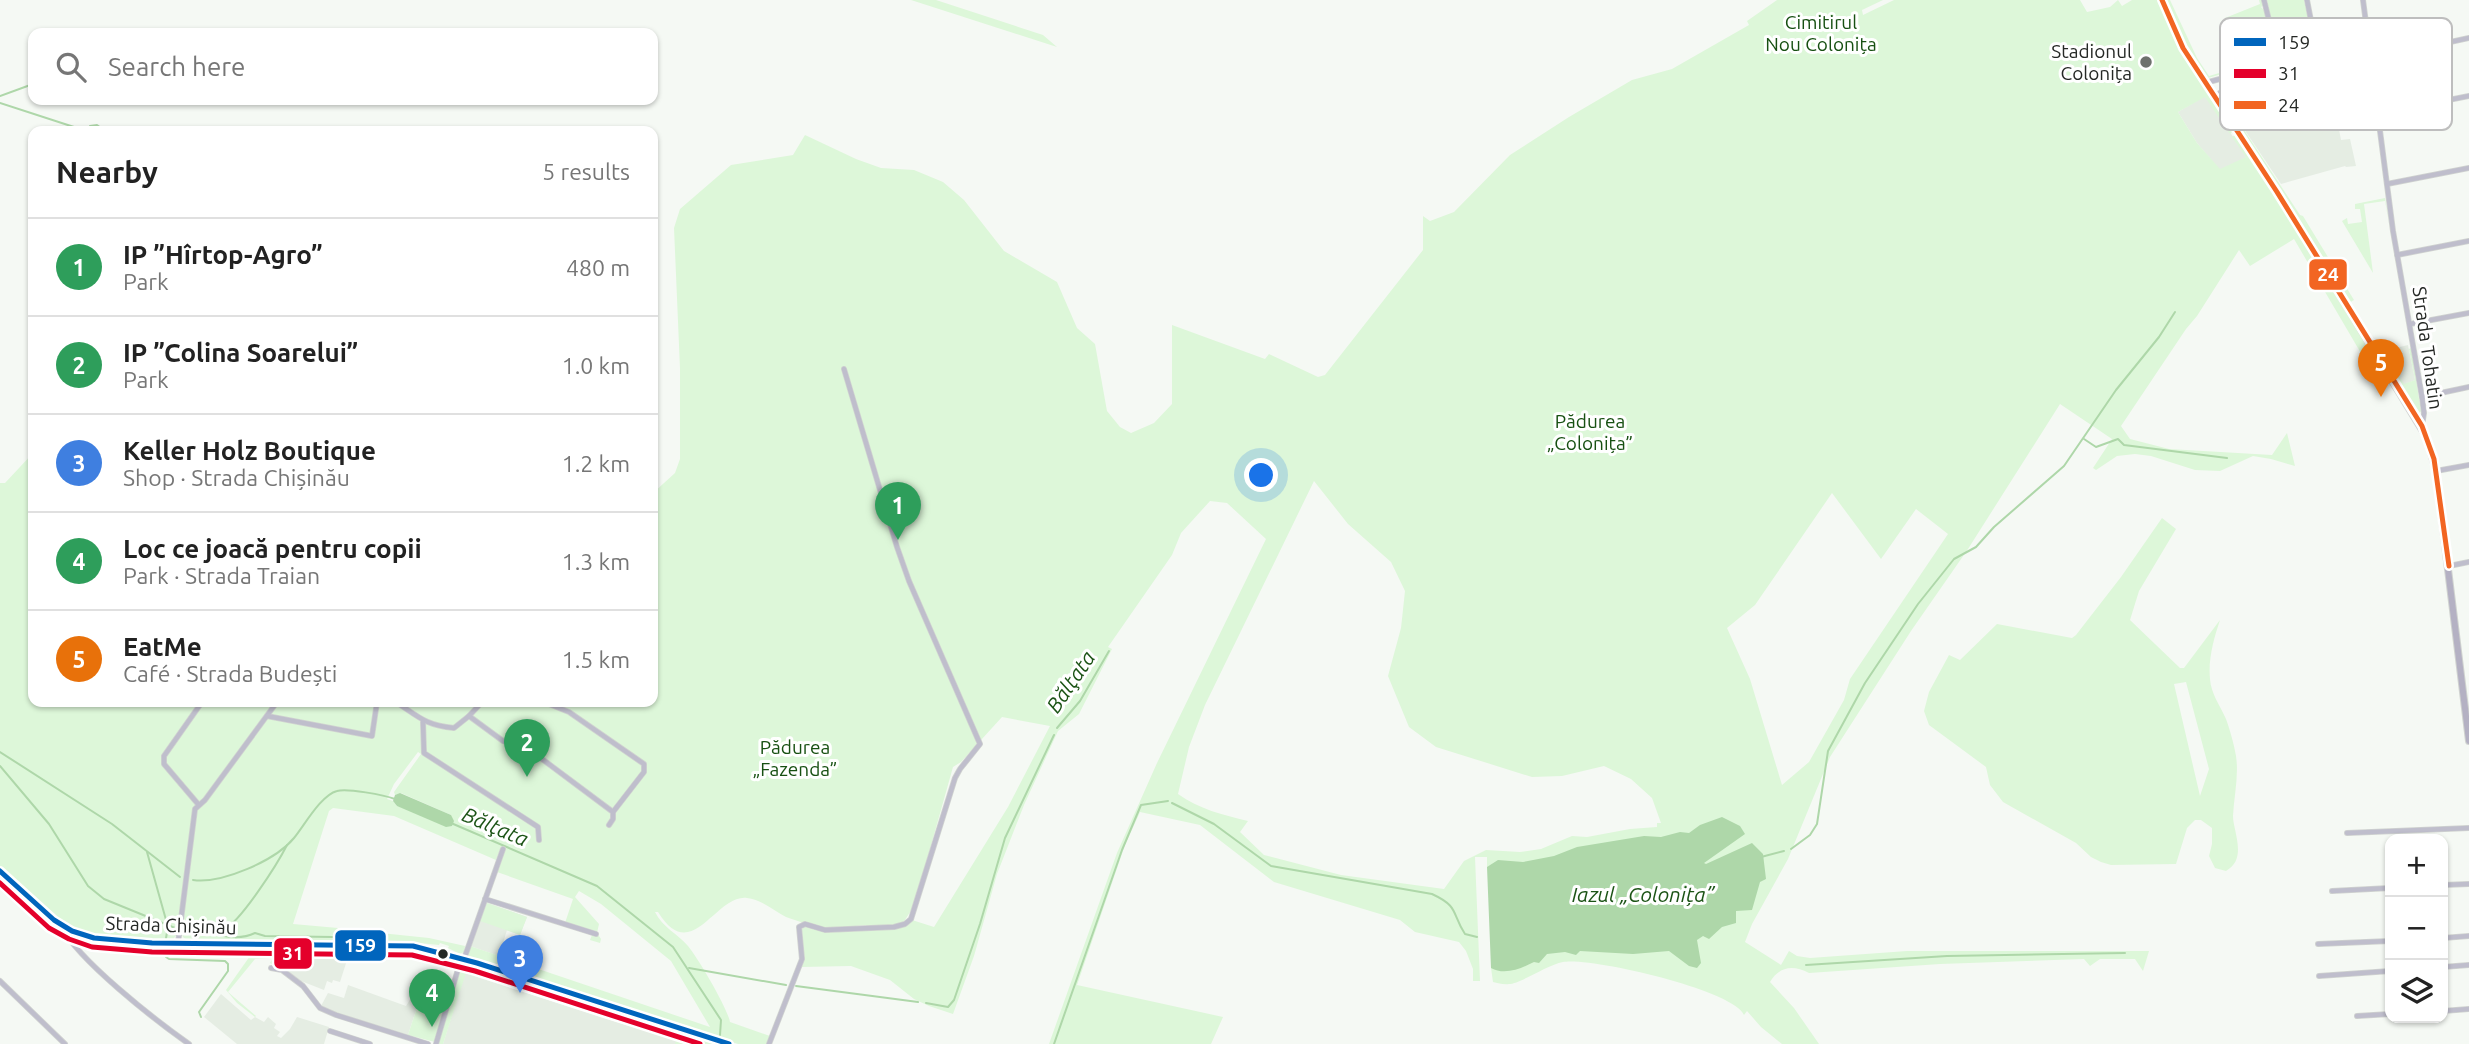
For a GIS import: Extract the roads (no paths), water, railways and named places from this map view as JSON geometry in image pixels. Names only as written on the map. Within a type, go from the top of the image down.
[{"type":"street","points":[[2162,0],[2177,37],[2220,105]]},
{"type":"street","points":[[2264,0],[2268,18]]},
{"type":"street","points":[[2307,0],[2310,18]]},
{"type":"street","name":"Strada Tohatin","points":[[2363,0],[2365,18]]},
{"type":"street","points":[[2205,83],[2220,79]]},
{"type":"street","points":[[2215,97],[2220,93]]},
{"type":"street","points":[[2237,130],[2422,426]]},
{"type":"street","name":"Strada Tohatin","points":[[2380,130],[2397,255],[2422,397],[2422,426],[2436,471],[2469,741]]},
{"type":"street","points":[[2387,184],[2469,168]]},
{"type":"street","points":[[2397,255],[2469,241]]},
{"type":"street","points":[[2410,324],[2469,313]]},
{"type":"street","points":[[769,1044],[802,959],[799,927],[805,925],[825,930],[894,927],[911,919],[955,778],[980,744],[901,558],[844,369]]},
{"type":"street","points":[[2422,397],[2469,387]]},
{"type":"street","points":[[2436,471],[2469,465]]},
{"type":"street","points":[[2449,566],[2469,562]]},
{"type":"street","points":[[198,707],[164,756],[164,764],[198,804]]},
{"type":"street","points":[[178,943],[195,809],[205,800],[273,707]]},
{"type":"street","points":[[267,716],[372,736],[376,707]]},
{"type":"street","points":[[403,707],[423,722],[454,728],[477,707]]},
{"type":"street","points":[[556,707],[569,712],[644,764],[644,772],[613,812],[609,825]]},
{"type":"street","points":[[469,716],[503,741],[530,750],[613,812]]},
{"type":"street","points":[[423,722],[424,753],[538,827],[539,841]]},
{"type":"street","points":[[2347,833],[2469,828]]},
{"type":"street","points":[[436,1044],[463,958],[503,849]]},
{"type":"street","name":"Strada Chișinău","points":[[0,871],[61,925],[102,939],[128,943],[394,944],[432,949],[729,1044]]},
{"type":"street","points":[[2448,885],[2469,884]]},
{"type":"street","points":[[2332,891],[2385,888]]},
{"type":"street","points":[[485,899],[596,934]]},
{"type":"street","name":"Strada Chișinău","points":[[61,925],[65,935],[88,960],[189,1044]]},
{"type":"street","points":[[2448,938],[2469,936]]},
{"type":"street","points":[[2318,944],[2385,941]]},
{"type":"street","points":[[2448,967],[2469,965]]},
{"type":"street","points":[[271,968],[282,970],[303,986],[320,1008],[428,1044]]},
{"type":"street","points":[[2319,976],[2385,971]]},
{"type":"street","points":[[0,981],[65,1044]]},
{"type":"street","points":[[2448,1010],[2469,1009]]},
{"type":"street","points":[[2357,1016],[2385,1014]]},
{"type":"street","points":[[330,1031],[370,1044]]},
{"type":"water","points":[[400,793],[451,815],[454,821],[452,826],[446,827],[397,806],[393,801],[395,795]]},
{"type":"water","name":"Iazul „Colonița”","points":[[1722,817],[1740,826],[1745,834],[1704,863],[1752,843],[1763,854],[1766,879],[1760,882],[1752,910],[1736,911],[1736,923],[1722,927],[1709,939],[1703,936],[1697,940],[1701,963],[1697,968],[1689,966],[1669,951],[1633,954],[1580,951],[1576,955],[1565,952],[1547,954],[1539,963],[1534,962],[1513,970],[1491,968],[1487,867],[1498,860],[1523,862],[1554,856],[1577,847],[1644,836],[1661,837],[1680,832],[1689,833],[1700,825]]},
{"type":"waterway","points":[[0,96],[28,86]]},
{"type":"waterway","points":[[0,103],[71,126]]},
{"type":"waterway","points":[[90,126],[98,126]]},
{"type":"waterway","points":[[1791,849],[1810,835],[1817,824],[1828,751],[1865,683],[1918,604],[1954,559],[1976,547],[1994,527],[2064,466],[2116,390],[2159,337],[2175,312]]},
{"type":"waterway","points":[[2084,439],[2096,447],[2118,439],[2124,445],[2227,458]]},
{"type":"waterway","name":"Bălţata","points":[[1057,728],[1080,701],[1109,651]]},
{"type":"waterway","name":"Bălţata","points":[[926,1003],[948,1007],[954,1000],[1005,838],[1054,735]]},
{"type":"waterway","name":"Bălţata","points":[[0,752],[112,824],[180,877]]},
{"type":"waterway","points":[[0,766],[49,824],[88,886],[104,899],[175,928]]},
{"type":"waterway","name":"Bălţata","points":[[193,880],[232,875],[274,855],[294,838],[325,798],[337,791],[357,791],[395,799]]},
{"type":"waterway","points":[[1054,1044],[1122,850],[1141,805],[1168,801]]},
{"type":"waterway","points":[[1172,803],[1214,824],[1271,866],[1432,894],[1451,907],[1465,934],[1477,937]]},
{"type":"waterway","name":"Bălţata","points":[[451,823],[597,886],[673,947],[721,1020],[720,1035]]},
{"type":"waterway","points":[[184,930],[214,932],[230,925],[258,892],[287,845]]},
{"type":"waterway","points":[[1761,857],[1784,851]]},
{"type":"waterway","points":[[147,852],[168,927],[166,938]]},
{"type":"waterway","points":[[214,933],[234,937],[255,933],[265,936],[333,937]]},
{"type":"waterway","points":[[166,948],[166,957],[169,959],[225,961],[228,964],[228,971],[199,1012],[201,1017]]},
{"type":"waterway","points":[[1806,965],[1947,956],[2125,953]]},
{"type":"waterway","name":"Bălţata","points":[[689,968],[786,985]]},
{"type":"waterway","name":"Bălţata","points":[[796,986],[918,1002]]},
{"type":"place","name":"Stadionul Colonița","points":[[2146,62]]},
{"type":"place","name":"EatMe","points":[[2381,397]]},
{"type":"place","name":"IP ”Hîrtop-Agro”","points":[[898,540]]},
{"type":"place","name":"IP ”Colina Soarelui”","points":[[527,777]]},
{"type":"place","name":"Keller Holz Boutique","points":[[520,993]]},
{"type":"place","name":"Loc ce joacă pentru copii","points":[[432,1027]]},
{"type":"park label","name":"Cimitirul Nou Colonița","points":[[1821,33]]},
{"type":"park label","name":"Pădurea „Colonița”","points":[[1590,432]]},
{"type":"park label","name":"Pădurea „Fazenda”","points":[[795,758]]}]
